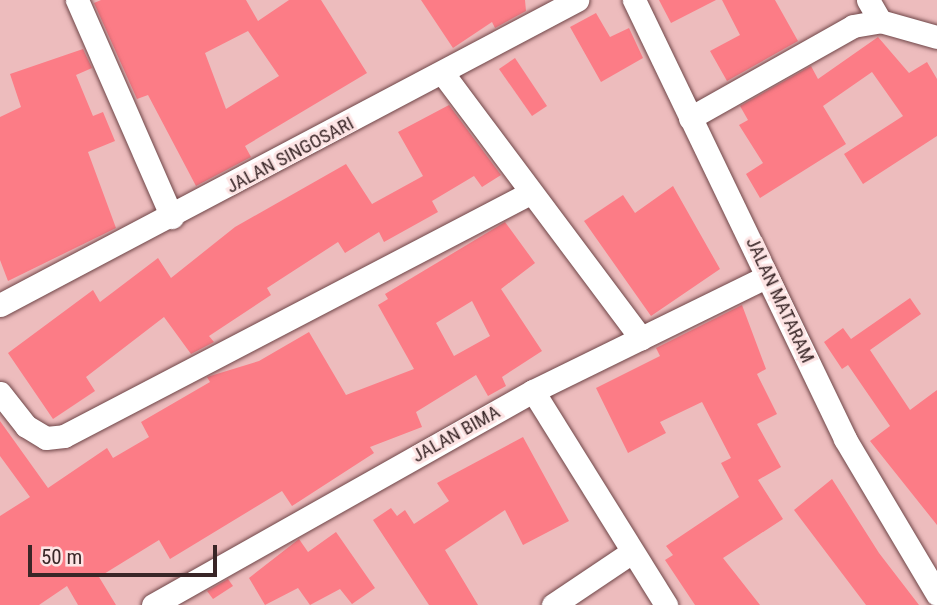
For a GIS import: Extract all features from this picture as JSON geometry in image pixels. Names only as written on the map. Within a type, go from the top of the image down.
[{"type":"street","points":[[77,0],[172,217]]},
{"type":"street","name":"JALAN SINGOSARI","points":[[3,296],[172,217],[444,75],[578,0]]},
{"type":"street","name":"JALAN MATARAM","points":[[634,0],[845,439],[937,594]]},
{"type":"street","points":[[868,0],[880,21]]},
{"type":"street","points":[[690,118],[853,26],[880,21],[937,37]]},
{"type":"street","points":[[444,75],[641,338]]},
{"type":"street","points":[[0,393],[26,426],[46,438],[64,436],[530,193]]},
{"type":"street","name":"JALAN BIMA","points":[[153,605],[533,391],[766,277]]},
{"type":"street","points":[[533,391],[666,605]]},
{"type":"street","points":[[553,605],[632,552]]},
{"type":"building","points":[[101,0],[246,0],[258,21],[289,0],[321,0],[367,73],[245,146],[251,157],[196,186],[148,95],[137,99],[94,3]],"holes":[[[248,31],[279,76],[226,109],[205,53]]]},
{"type":"building","points":[[421,0],[525,0],[526,11],[495,28],[492,22],[453,48]]},
{"type":"building","points":[[659,0],[716,0],[671,23]]},
{"type":"building","points":[[722,0],[775,0],[798,41],[727,81],[710,51],[740,35]]},
{"type":"building","points":[[596,13],[610,37],[629,28],[643,58],[601,82],[570,27]]},
{"type":"building","points":[[878,37],[909,73],[927,62],[937,79],[937,136],[863,184],[844,154],[903,116],[872,72],[823,106],[846,144],[760,198],[746,174],[763,163],[739,125],[748,120],[740,106],[811,66],[818,79]]},
{"type":"building","points":[[83,49],[92,68],[76,75],[93,116],[103,112],[115,141],[88,152],[116,228],[8,281],[0,260],[0,117],[21,107],[10,74]]},
{"type":"building","points":[[515,58],[547,106],[532,116],[499,69]]},
{"type":"building","points":[[449,105],[501,175],[482,187],[474,176],[432,201],[438,212],[384,242],[379,232],[345,253],[338,242],[267,288],[271,295],[209,336],[214,342],[191,354],[164,317],[86,377],[95,391],[53,419],[8,353],[93,290],[100,302],[158,258],[171,278],[235,227],[346,164],[372,204],[423,176],[398,132]]},
{"type":"building","points":[[673,186],[720,269],[651,316],[584,221],[623,195],[635,213]]},
{"type":"building","points":[[505,222],[535,263],[501,289],[542,351],[502,377],[506,386],[488,396],[476,375],[416,412],[422,427],[370,447],[374,453],[292,506],[282,491],[170,559],[159,540],[99,577],[116,605],[78,605],[67,586],[39,605],[0,605],[0,516],[30,497],[0,456],[0,421],[48,488],[107,448],[113,458],[149,437],[141,422],[210,382],[207,377],[259,361],[309,332],[346,395],[414,369],[378,305],[388,299],[385,294]],"holes":[[[472,301],[490,336],[454,356],[436,323]]]},
{"type":"building","points":[[910,298],[921,314],[870,350],[910,410],[937,390],[937,525],[870,441],[890,426],[848,365],[842,369],[824,342],[843,328],[851,339]]},
{"type":"building","points":[[742,305],[766,369],[757,374],[777,414],[757,424],[781,467],[758,480],[783,519],[723,558],[760,605],[695,605],[665,560],[673,555],[666,546],[739,497],[721,463],[731,458],[702,402],[660,422],[666,433],[628,453],[596,388],[660,356],[656,348]]},
{"type":"building","points":[[523,437],[569,521],[523,545],[505,510],[445,550],[478,605],[429,605],[373,520],[391,508],[397,516],[405,510],[414,524],[449,501],[437,483]]},
{"type":"building","points":[[832,479],[879,553],[919,605],[866,605],[794,510]]},
{"type":"building","points":[[336,532],[375,588],[352,604],[340,589],[310,605],[298,588],[265,605],[249,578],[299,539],[308,552]]},
{"type":"building","points":[[228,579],[233,586],[213,599],[207,591]]}]
